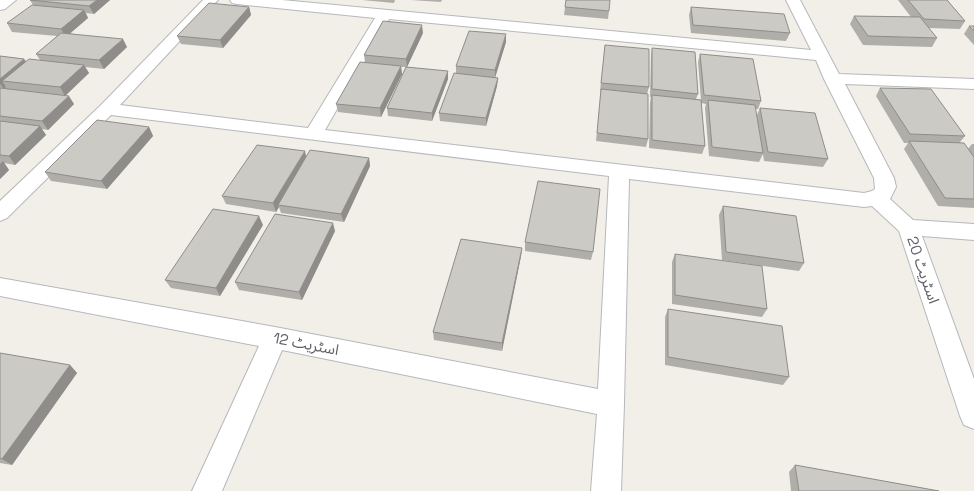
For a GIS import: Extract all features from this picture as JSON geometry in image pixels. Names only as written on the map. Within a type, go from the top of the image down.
[{"type":"street","points":[[0,6],[9,0]]},
{"type":"street","points":[[0,213],[107,109],[211,0]]},
{"type":"street","points":[[237,0],[822,56]]},
{"type":"street","points":[[107,109],[619,172],[864,200],[882,196],[886,190],[886,184],[793,0]]},
{"type":"street","points":[[313,135],[385,14]]},
{"type":"street","points":[[832,79],[974,84]]},
{"type":"street","points":[[606,491],[612,404],[619,172]]},
{"type":"street","name":"اسٹریٹ 20","points":[[876,198],[908,227],[974,416]]},
{"type":"street","points":[[908,227],[974,232]]},
{"type":"street","name":"اسٹریٹ 12","points":[[0,287],[275,338],[612,404]]},
{"type":"street","points":[[207,491],[275,338]]},
{"type":"building","points":[[30,0],[97,0],[89,6]]},
{"type":"building","points":[[566,0],[610,0],[609,11],[565,7]]},
{"type":"building","points":[[908,0],[947,0],[965,21],[924,19]]},
{"type":"building","points":[[209,3],[249,7],[220,40],[177,36]]},
{"type":"building","points":[[32,5],[84,10],[61,29],[7,23]]},
{"type":"building","points":[[691,7],[784,14],[790,33],[693,25]]},
{"type":"building","points":[[854,16],[920,17],[937,38],[868,36]]},
{"type":"building","points":[[383,21],[422,25],[406,59],[364,55]]},
{"type":"building","points":[[969,26],[974,26],[974,31]]},
{"type":"building","points":[[469,31],[506,34],[495,70],[456,66]]},
{"type":"building","points":[[61,33],[123,39],[99,60],[36,54]]},
{"type":"building","points":[[605,45],[649,49],[649,87],[601,83]]},
{"type":"building","points":[[652,48],[695,52],[698,94],[652,89]]},
{"type":"building","points":[[700,54],[753,59],[761,101],[704,95]]},
{"type":"building","points":[[0,56],[24,59],[0,79]]},
{"type":"building","points":[[29,59],[84,65],[60,87],[2,81]]},
{"type":"building","points":[[360,62],[401,66],[380,108],[336,104]]},
{"type":"building","points":[[406,67],[448,71],[432,113],[387,108]]},
{"type":"building","points":[[454,73],[498,78],[486,118],[439,113]]},
{"type":"building","points":[[0,88],[69,96],[42,121],[0,116]]},
{"type":"building","points":[[880,88],[931,89],[965,136],[910,134]]},
{"type":"building","points":[[601,89],[648,94],[648,139],[597,133]]},
{"type":"building","points":[[652,95],[701,100],[705,146],[652,140]]},
{"type":"building","points":[[708,100],[755,105],[763,153],[712,147]]},
{"type":"building","points":[[760,108],[815,113],[828,159],[768,152]]},
{"type":"building","points":[[97,120],[149,127],[101,181],[45,172]]},
{"type":"building","points":[[0,121],[40,126],[9,156],[0,155]]},
{"type":"building","points":[[909,141],[964,143],[974,157],[974,199],[945,198]]},
{"type":"building","points":[[257,145],[305,151],[273,203],[222,196]]},
{"type":"building","points":[[310,150],[369,158],[341,214],[278,205]]},
{"type":"building","points":[[538,181],[600,189],[593,252],[525,242]]},
{"type":"building","points":[[723,206],[796,216],[804,263],[726,252]]},
{"type":"building","points":[[213,209],[259,216],[216,288],[165,280]]},
{"type":"building","points":[[275,214],[333,223],[299,292],[235,282]]},
{"type":"building","points":[[461,239],[522,248],[502,343],[433,332]]},
{"type":"building","points":[[675,254],[762,266],[767,309],[675,295]]},
{"type":"building","points":[[668,309],[782,326],[789,377],[668,357]]},
{"type":"building","points":[[0,353],[70,365],[2,459],[0,458]]},
{"type":"building","points":[[795,465],[939,491],[799,491]]}]
